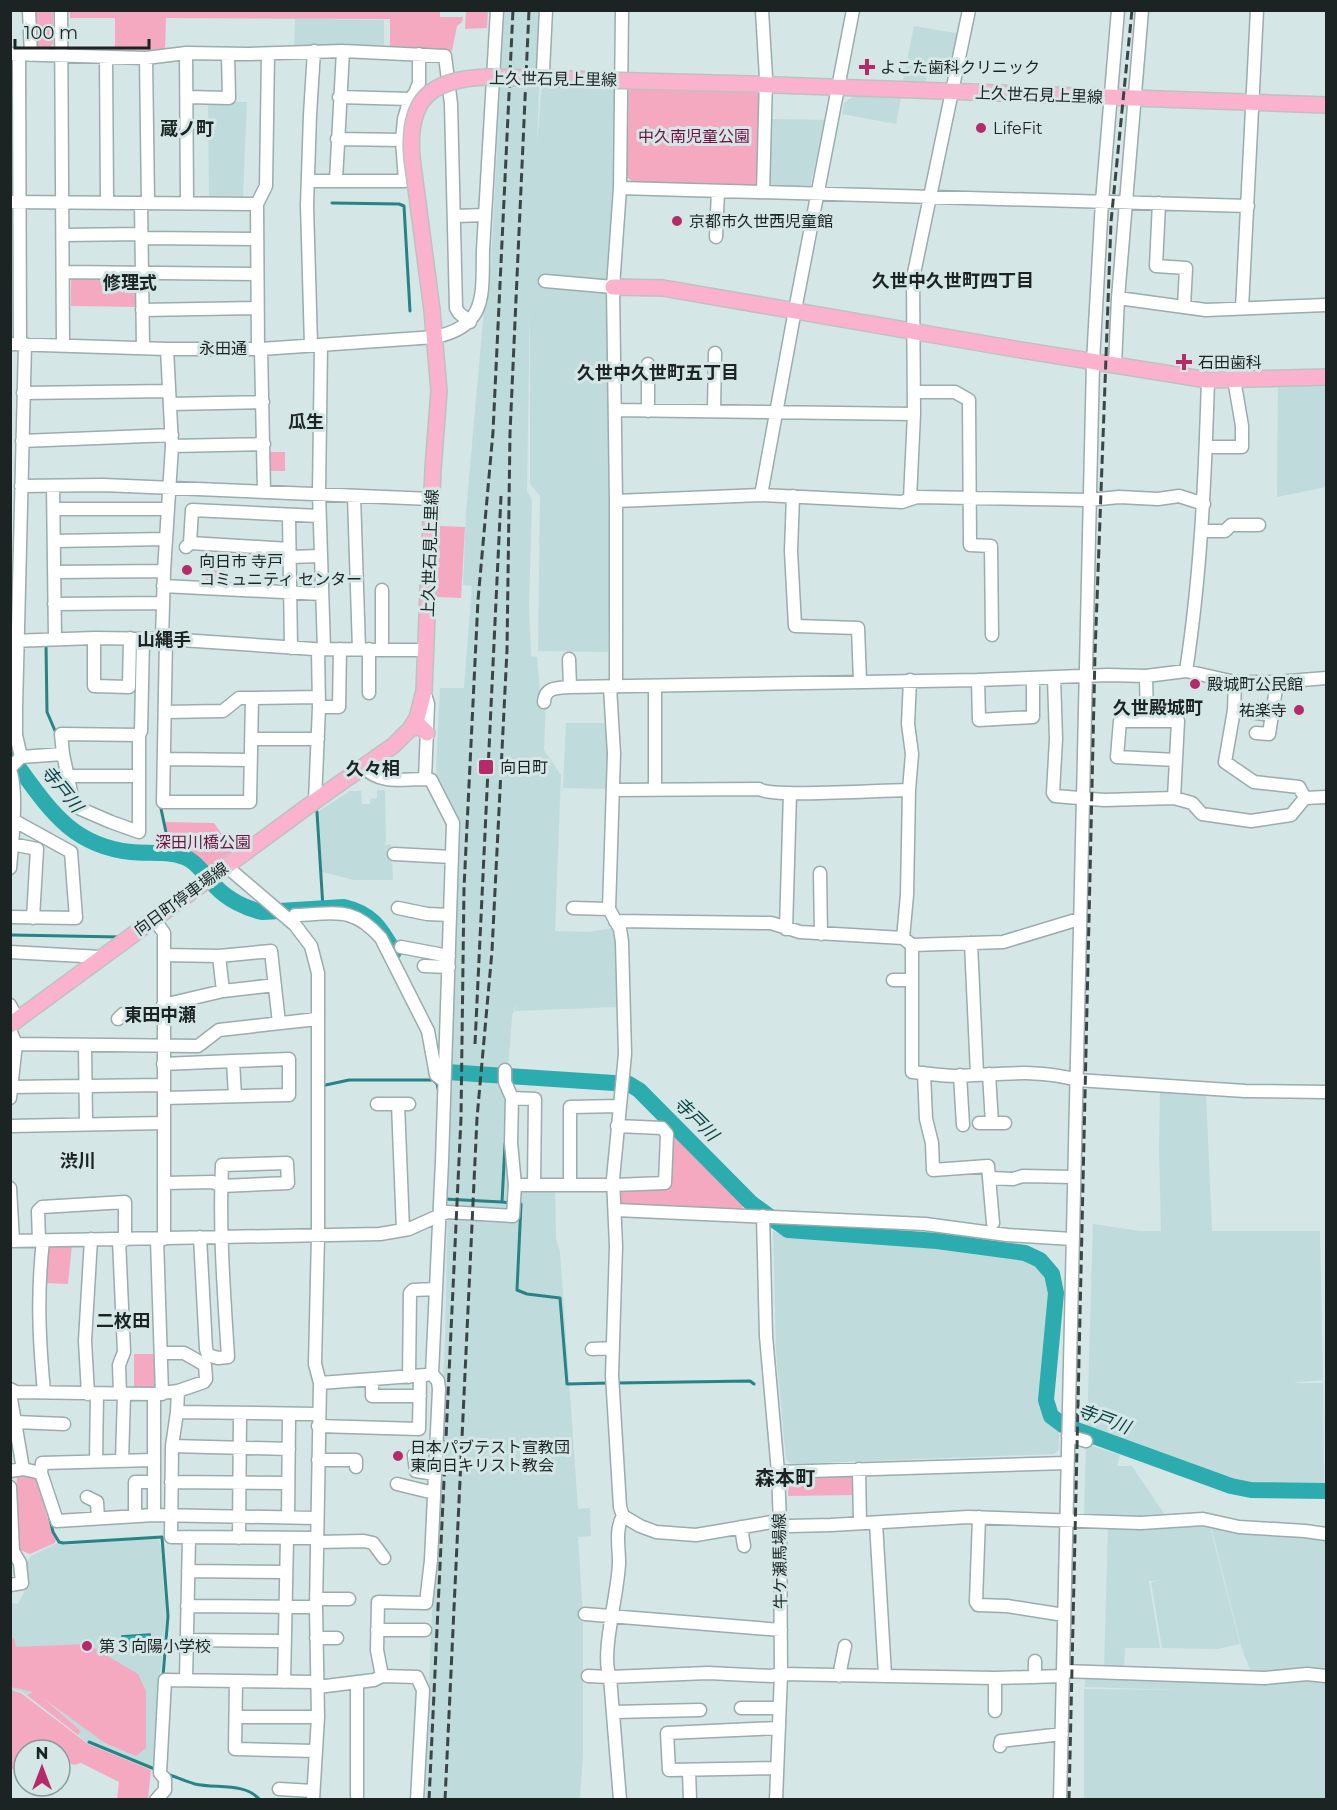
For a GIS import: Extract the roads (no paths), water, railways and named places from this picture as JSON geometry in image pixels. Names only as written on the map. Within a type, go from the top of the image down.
[{"type":"main road","name":"上久世石見上里線","points":[[410,729],[422,706],[424,691],[431,499],[439,391],[435,337],[412,158],[411,134],[413,122],[421,104],[440,85],[459,79],[487,77],[1326,105]]},
{"type":"main road","points":[[613,287],[663,288],[1115,366],[1209,380],[1326,377]]},
{"type":"main road","points":[[410,729],[420,726],[427,733]]},
{"type":"main road","name":"向日町停車場線","points":[[13,1025],[101,957],[394,745],[410,729]]},
{"type":"street","points":[[10,868],[16,735],[14,641],[16,501],[21,486],[23,393],[19,344],[15,202],[20,54],[29,10]]},
{"type":"street","points":[[61,10],[63,346]]},
{"type":"street","points":[[20,54],[146,58],[186,53],[268,54],[343,51],[445,56],[451,97],[456,308],[470,322],[475,314],[483,287],[497,10]]},
{"type":"street","points":[[543,70],[546,10]]},
{"type":"street","points":[[622,10],[620,188],[613,287],[616,501],[614,754],[609,909],[620,929],[622,942],[625,1054],[617,1126],[614,1185],[616,1210],[612,1381],[620,1507],[623,1516],[656,1532],[696,1535],[772,1522],[789,1526],[979,1517],[1141,1523],[1203,1519],[1239,1527],[1326,1534]]},
{"type":"street","points":[[755,10],[762,11],[758,85],[763,192]]},
{"type":"street","points":[[761,495],[817,193],[854,10]]},
{"type":"street","points":[[910,499],[914,414],[913,278],[969,10]]},
{"type":"street","points":[[1060,1800],[1093,362],[1102,201],[1118,10]]},
{"type":"street","points":[[1115,366],[1125,202],[1142,10]]},
{"type":"street","points":[[1242,308],[1257,10]]},
{"type":"street","points":[[314,51],[308,181],[316,345],[321,594],[315,801]]},
{"type":"street","points":[[336,180],[343,51]]},
{"type":"street","points":[[186,53],[187,202]]},
{"type":"street","points":[[187,97],[229,98],[228,54]]},
{"type":"street","points":[[264,492],[263,402],[257,309],[257,204],[266,186],[268,54]]},
{"type":"street","points":[[308,181],[405,181],[402,140],[404,119],[418,83],[419,54]]},
{"type":"street","points":[[106,58],[106,202]]},
{"type":"street","points":[[143,347],[141,236],[144,203],[146,58]]},
{"type":"street","points":[[339,97],[410,99]]},
{"type":"street","points":[[337,139],[402,140]]},
{"type":"street","points":[[620,188],[1248,206]]},
{"type":"street","points":[[716,237],[718,191]]},
{"type":"street","points":[[15,202],[257,204]]},
{"type":"street","points":[[1159,203],[1156,266],[1186,268],[1184,307]]},
{"type":"street","points":[[455,216],[485,215]]},
{"type":"street","points":[[63,235],[257,239]]},
{"type":"street","points":[[63,272],[257,274]]},
{"type":"street","points":[[545,281],[613,287]]},
{"type":"street","points":[[1118,298],[1206,310],[1326,305]]},
{"type":"street","points":[[142,310],[257,309]]},
{"type":"street","name":"永田通","points":[[19,344],[167,349],[260,349],[435,337],[459,330],[470,322]]},
{"type":"street","points":[[167,349],[172,441],[163,586],[165,712],[163,802],[250,802],[252,698]]},
{"type":"street","points":[[714,411],[715,353]]},
{"type":"street","points":[[648,364],[648,411]]},
{"type":"street","points":[[1206,447],[1242,447],[1242,426],[1234,379]]},
{"type":"street","points":[[1186,671],[1195,613],[1202,531],[1209,380]]},
{"type":"street","points":[[914,392],[955,392],[969,400],[970,545],[991,546],[992,635]]},
{"type":"street","points":[[23,393],[263,402]]},
{"type":"street","points":[[615,410],[914,414]]},
{"type":"street","points":[[22,441],[172,441],[264,444]]},
{"type":"street","points":[[21,486],[103,484],[431,499]]},
{"type":"street","points":[[53,486],[55,638]]},
{"type":"street","points":[[616,501],[761,495],[902,502],[917,497],[1089,500],[1119,497],[1158,499],[1179,496],[1204,504]]},
{"type":"street","points":[[354,496],[369,693]]},
{"type":"street","points":[[793,496],[791,551],[795,626],[858,628],[860,681]]},
{"type":"street","points":[[54,509],[167,509]]},
{"type":"street","points":[[319,516],[192,510],[188,545],[320,556]]},
{"type":"street","points":[[290,516],[291,648]]},
{"type":"street","points":[[1202,531],[1225,531],[1231,525],[1259,525]]},
{"type":"street","points":[[54,541],[166,539]]},
{"type":"street","points":[[54,572],[164,571]]},
{"type":"street","points":[[163,586],[321,594]]},
{"type":"street","points":[[382,590],[382,649]]},
{"type":"street","points":[[54,604],[163,603]]},
{"type":"street","points":[[14,641],[55,638],[164,639],[291,648],[426,650]]},
{"type":"street","points":[[94,638],[94,686],[129,687],[130,639]]},
{"type":"street","points":[[139,735],[61,734],[74,806],[139,832],[139,735],[141,731],[143,639]]},
{"type":"street","points":[[165,712],[223,711],[239,698],[319,702],[339,707],[340,649]]},
{"type":"street","points":[[569,659],[570,687]]},
{"type":"street","points":[[544,702],[546,692],[551,689],[570,687],[1033,679],[1146,676],[1186,671],[1235,682],[1277,682],[1326,678]]},
{"type":"street","points":[[1146,676],[1147,721]]},
{"type":"street","points":[[1054,678],[1056,739],[1053,793],[1055,796],[1104,800],[1174,798],[1192,803],[1202,814],[1251,821],[1292,815],[1305,798],[1326,797]]},
{"type":"street","points":[[978,680],[979,720],[1033,717],[1033,679]]},
{"type":"street","points":[[910,680],[908,724],[912,754],[907,895],[912,980],[912,1072],[960,1075],[1020,1072],[1077,1080],[1245,1091],[1326,1092]]},
{"type":"street","points":[[1235,682],[1234,710],[1225,762],[1254,782],[1299,787],[1305,798]]},
{"type":"street","points":[[1256,733],[1269,734],[1277,682]]},
{"type":"street","points":[[655,687],[655,790]]},
{"type":"street","points":[[424,691],[428,704],[425,779]]},
{"type":"street","points":[[1234,710],[1272,715]]},
{"type":"street","points":[[1174,798],[1176,760],[1178,721],[1119,721],[1117,756],[1176,760]]},
{"type":"street","points":[[251,739],[318,739]]},
{"type":"street","points":[[15,764],[63,754]]},
{"type":"street","points":[[165,759],[251,760]]},
{"type":"street","points":[[363,768],[371,775],[381,779],[431,780],[453,823],[436,1289],[420,1375]]},
{"type":"street","points":[[68,776],[139,776]]},
{"type":"street","points":[[613,790],[759,789],[764,792],[790,793],[909,790]]},
{"type":"street","points":[[786,929],[790,793]]},
{"type":"street","points":[[10,917],[76,918],[71,852],[13,820]]},
{"type":"street","points":[[12,842],[37,849],[33,918]]},
{"type":"street","points":[[393,854],[452,857]]},
{"type":"street","points":[[820,873],[820,934]]},
{"type":"street","points":[[216,874],[271,905],[282,914],[305,937],[313,952],[318,973],[318,1236],[315,1364],[320,1383],[316,1603],[318,1718],[313,1795],[279,1789]]},
{"type":"street","points":[[398,908],[427,914],[450,915]]},
{"type":"street","points":[[573,908],[609,909]]},
{"type":"street","points":[[295,915],[348,914],[372,928],[387,949],[428,1031],[436,1075],[444,1072]]},
{"type":"street","points":[[154,919],[164,933],[164,1184],[161,1239],[161,1353],[153,1460],[154,1515]]},
{"type":"street","points":[[615,921],[771,923],[786,929],[820,934],[908,942],[971,943],[1003,942],[1079,919]]},
{"type":"street","points":[[971,943],[983,1074],[999,1123],[979,1123]]},
{"type":"street","points":[[401,947],[449,962]]},
{"type":"street","points":[[164,956],[219,956],[271,951],[279,1023]]},
{"type":"street","points":[[10,952],[101,957]]},
{"type":"street","points":[[219,956],[224,991]]},
{"type":"street","points":[[424,966],[449,962]]},
{"type":"street","points":[[893,980],[912,980]]},
{"type":"street","points":[[117,1019],[123,1014],[163,1010],[224,991],[275,985]]},
{"type":"street","points":[[10,1005],[16,1044],[10,1098]]},
{"type":"street","points":[[16,1044],[198,1046],[219,1030],[318,1019]]},
{"type":"street","points":[[86,1045],[86,1124]]},
{"type":"street","points":[[11,1087],[86,1086],[235,1096],[289,1095],[288,1059],[164,1064]]},
{"type":"street","points":[[233,1061],[235,1096]]},
{"type":"street","points":[[924,1073],[926,1119],[932,1143],[933,1170],[988,1166],[990,1178],[986,1203],[993,1223]]},
{"type":"street","points":[[10,1188],[12,1241],[380,1234],[403,1230],[447,1212],[513,1215],[512,1098],[505,1075]]},
{"type":"street","points":[[960,1075],[963,1125]]},
{"type":"street","points":[[512,1098],[535,1099],[534,1185]]},
{"type":"street","points":[[377,1104],[404,1104],[403,1230]]},
{"type":"street","points":[[570,1185],[570,1107],[620,1106]]},
{"type":"street","points":[[10,1125],[164,1123]]},
{"type":"street","points":[[514,1196],[534,1185],[665,1183],[667,1134],[662,1128],[617,1126]]},
{"type":"street","points":[[164,1184],[213,1182],[221,1186],[288,1184],[287,1163],[222,1166],[221,1186],[221,1237],[228,1357],[218,1358],[208,1355],[206,1348],[200,1238]]},
{"type":"street","points":[[990,1178],[1074,1177]]},
{"type":"street","points":[[44,1392],[38,1314],[41,1240],[38,1211],[42,1207],[125,1202],[122,1240],[124,1352],[119,1365],[122,1394],[122,1461]]},
{"type":"street","points":[[616,1210],[925,1224],[1007,1235],[1072,1239]]},
{"type":"street","name":"牛ケ瀬馬場線","points":[[763,1216],[766,1336],[778,1472],[780,1524],[781,1674],[776,1800]]},
{"type":"street","points":[[91,1239],[85,1341],[92,1394],[96,1461]]},
{"type":"street","points":[[177,1412],[289,1415],[318,1420],[419,1429],[420,1375],[410,1293],[413,1290],[436,1289]]},
{"type":"street","points":[[591,1349],[613,1348]]},
{"type":"street","points":[[41,1473],[17,1470],[15,1422],[11,1398],[16,1392],[158,1394],[178,1391],[204,1382],[206,1379],[205,1365],[184,1353],[161,1353]]},
{"type":"street","points":[[320,1383],[420,1375],[438,1381],[440,1389],[426,1603],[378,1602],[377,1650],[382,1676]]},
{"type":"street","points":[[372,1380],[372,1396],[420,1396]]},
{"type":"street","points":[[178,1391],[172,1446],[171,1537],[364,1541],[373,1543],[384,1558]]},
{"type":"street","points":[[239,1538],[240,1414]]},
{"type":"street","points":[[288,1517],[289,1415]]},
{"type":"street","points":[[15,1422],[64,1424]]},
{"type":"street","points":[[1068,1429],[1086,1441]]},
{"type":"street","points":[[172,1446],[288,1449]]},
{"type":"street","points":[[414,1455],[416,1471],[435,1474]]},
{"type":"street","points":[[153,1460],[42,1463],[41,1473],[57,1521],[154,1515],[317,1518]]},
{"type":"street","points":[[318,1460],[356,1460],[356,1467]]},
{"type":"street","points":[[778,1472],[1067,1463]]},
{"type":"street","points":[[859,1469],[860,1523]]},
{"type":"street","points":[[135,1516],[135,1482],[154,1482]]},
{"type":"street","points":[[171,1482],[288,1483]]},
{"type":"street","points":[[397,1484],[434,1493]]},
{"type":"street","points":[[10,1487],[11,1537],[13,1551],[20,1563],[22,1583],[10,1585]]},
{"type":"street","points":[[87,1497],[97,1502],[98,1518]]},
{"type":"street","points":[[620,1800],[610,1677],[607,1671],[619,1564],[619,1523],[623,1516]]},
{"type":"street","points":[[979,1517],[976,1557],[976,1602],[978,1605],[1007,1606],[1064,1615]]},
{"type":"street","points":[[876,1522],[885,1676]]},
{"type":"street","points":[[741,1527],[744,1546]]},
{"type":"street","points":[[186,1680],[189,1537]]},
{"type":"street","points":[[284,1682],[286,1538]]},
{"type":"street","points":[[188,1571],[285,1572]]},
{"type":"street","points":[[188,1606],[285,1607],[349,1599]]},
{"type":"street","points":[[585,1614],[781,1630]]},
{"type":"street","points":[[377,1630],[425,1630]]},
{"type":"street","points":[[316,1638],[337,1638]]},
{"type":"street","points":[[187,1640],[285,1641]]},
{"type":"street","points":[[839,1676],[845,1646]]},
{"type":"street","points":[[1035,1661],[1035,1677]]},
{"type":"street","points":[[588,1676],[708,1673],[771,1676],[781,1674],[1035,1677],[1063,1673],[1265,1678],[1307,1674],[1326,1676]]},
{"type":"street","points":[[156,1800],[165,1790],[165,1779],[160,1770],[165,1680],[284,1682],[318,1685],[374,1680],[382,1676],[417,1677],[423,1690],[417,1800]]},
{"type":"street","points":[[995,1677],[995,1711]]},
{"type":"street","points":[[236,1681],[235,1749],[315,1751]]},
{"type":"street","points":[[357,1682],[357,1796]]},
{"type":"street","points":[[741,1708],[780,1708]]},
{"type":"street","points":[[613,1712],[700,1710]]},
{"type":"street","points":[[236,1717],[318,1718]]},
{"type":"street","points":[[777,1768],[669,1770],[667,1733],[778,1728]]},
{"type":"street","points":[[1000,1746],[1001,1741],[1062,1734]]},
{"type":"street","points":[[689,1771],[690,1800]]},
{"type":"water","points":[[150,1634],[151,1648],[123,1650],[122,1636]]},
{"type":"waterway","points":[[332,203],[404,206],[410,311]]},
{"type":"waterway","points":[[46,644],[47,712],[56,733]]},
{"type":"waterway","name":"寺戸川","points":[[10,756],[60,819],[90,841],[109,848],[131,852],[184,857],[197,865],[225,895],[257,911],[344,907],[353,910],[374,923],[394,952]]},
{"type":"waterway","points":[[160,804],[167,837],[175,855]]},
{"type":"waterway","points":[[317,812],[323,908]]},
{"type":"waterway","points":[[12,935],[120,937]]},
{"type":"waterway","name":"寺戸川","points":[[438,1058],[447,1072],[629,1084],[639,1090],[751,1203],[788,1230],[937,1241],[1025,1253],[1040,1260],[1052,1274],[1056,1293],[1046,1400],[1051,1416],[1063,1425],[1231,1486],[1251,1490],[1326,1491]]},
{"type":"waterway","points":[[321,1086],[349,1080],[433,1080],[437,1084],[439,1093]]},
{"type":"waterway","points":[[505,1144],[502,1202],[510,1203]]},
{"type":"waterway","points":[[444,1199],[502,1202]]},
{"type":"waterway","points":[[516,1203],[521,1204],[517,1290],[527,1294],[560,1298],[567,1384],[610,1383]]},
{"type":"waterway","points":[[617,1383],[750,1381],[754,1384]]},
{"type":"waterway","points":[[49,1515],[53,1532],[59,1542],[63,1543],[162,1537],[168,1616],[163,1676]]},
{"type":"waterway","points":[[89,1742],[157,1770]]},
{"type":"waterway","points":[[167,1774],[195,1784],[238,1788],[254,1794],[260,1800]]},
{"type":"railway","points":[[429,1800],[461,1118],[464,888],[478,600],[493,432],[513,10]]},
{"type":"railway","points":[[445,1800],[477,1118],[492,951],[507,650],[510,433],[529,10]]},
{"type":"railway","points":[[1069,1800],[1095,654],[1111,222],[1132,10]]},
{"type":"railway","points":[[475,1044],[501,496]]},
{"type":"place","name":"よこた歯科クリニック","points":[[867,67]]},
{"type":"place","name":"LifeFit","points":[[981,128]]},
{"type":"place","name":"京都市久世西児童館","points":[[677,221]]},
{"type":"place","name":"石田歯科","points":[[1184,362]]},
{"type":"place","name":"向日市 寺戸 コミュニティ センター","points":[[187,570]]},
{"type":"place","name":"殿城町公民館","points":[[1195,684]]},
{"type":"place","name":"祐楽寺","points":[[1299,710]]},
{"type":"place","name":"向日町","points":[[486,767]]},
{"type":"place","name":"日本パブテスト宣教団 東向日キリスト教会","points":[[398,1456]]},
{"type":"place","name":"第３向陽小学校","points":[[87,1646]]},
{"type":"district","name":"蔵ノ町","points":[[187,129]]},
{"type":"district","name":"久世中久世町四丁目","points":[[953,281]]},
{"type":"district","name":"修理式","points":[[130,283]]},
{"type":"district","name":"久世中久世町五丁目","points":[[658,373]]},
{"type":"district","name":"瓜生","points":[[306,422]]},
{"type":"district","name":"山縄手","points":[[164,640]]},
{"type":"district","name":"久世殿城町","points":[[1158,708]]},
{"type":"district","name":"久々相","points":[[373,769]]},
{"type":"district","name":"東田中瀬","points":[[160,1015]]},
{"type":"district","name":"渋川","points":[[78,1161]]},
{"type":"district","name":"二枚田","points":[[123,1321]]},
{"type":"district","name":"森本町","points":[[785,1478]]},
{"type":"park label","name":"中久南児童公園","points":[[694,136]]},
{"type":"park label","name":"深田川橋公園","points":[[203,842]]}]
